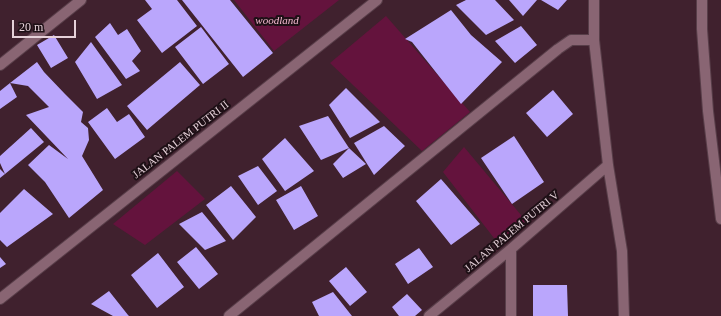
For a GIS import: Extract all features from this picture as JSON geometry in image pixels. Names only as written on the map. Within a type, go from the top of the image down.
[{"type":"street","points":[[0,64],[81,0]]},
{"type":"street","name":"JALAN PALEM PUTRI II","points":[[0,299],[377,0]]},
{"type":"street","points":[[594,0],[594,40],[608,165],[622,251],[624,316]]},
{"type":"street","points":[[702,0],[702,29],[708,111],[721,219]]},
{"type":"street","points":[[229,316],[558,48],[571,40],[594,40]]},
{"type":"street","name":"JALAN PALEM PUTRI V","points":[[429,316],[511,250],[608,165]]},
{"type":"street","points":[[511,250],[511,316]]},
{"type":"green space","name":"woodland","points":[[234,0],[339,0],[274,51]]},
{"type":"green space","points":[[386,16],[470,112],[422,151],[330,63]]},
{"type":"green space","points":[[464,147],[526,221],[497,242],[443,172]]},
{"type":"green space","points":[[177,171],[205,199],[145,245],[113,224]]},
{"type":"building","points":[[145,0],[177,0],[197,26],[162,53],[137,20],[152,9]]},
{"type":"building","points":[[182,0],[230,0],[273,53],[243,77]]},
{"type":"building","points":[[466,0],[495,0],[514,20],[486,35],[456,5]]},
{"type":"building","points":[[509,0],[537,0],[523,16]]},
{"type":"building","points":[[541,0],[567,0],[558,10]]},
{"type":"building","points":[[451,10],[471,35],[502,62],[461,104],[412,42],[405,39]]},
{"type":"building","points":[[110,23],[118,35],[127,29],[141,51],[132,61],[140,71],[126,79],[95,37]]},
{"type":"building","points":[[521,26],[537,45],[515,63],[495,41]]},
{"type":"building","points":[[201,27],[229,64],[203,84],[175,47]]},
{"type":"building","points":[[54,35],[68,58],[51,68],[37,45]]},
{"type":"building","points":[[91,42],[122,85],[97,99],[75,62]]},
{"type":"building","points":[[37,62],[44,72],[83,112],[81,122],[88,128],[89,140],[82,156],[103,190],[69,218],[45,182],[28,165],[49,145],[68,159],[26,115],[49,107],[28,86],[10,83]]},
{"type":"building","points":[[180,62],[200,85],[147,130],[127,106]]},
{"type":"building","points":[[10,83],[17,97],[0,109],[0,91]]},
{"type":"building","points":[[346,88],[380,122],[350,138],[329,105]]},
{"type":"building","points":[[553,90],[573,114],[547,137],[526,113]]},
{"type":"building","points":[[107,108],[117,122],[129,114],[145,137],[115,159],[88,122]]},
{"type":"building","points":[[328,116],[349,148],[321,160],[299,126]]},
{"type":"building","points":[[384,126],[405,146],[374,175],[354,143]]},
{"type":"building","points":[[31,128],[44,142],[5,174],[0,163],[0,156]]},
{"type":"building","points":[[514,136],[544,182],[512,204],[481,158]]},
{"type":"building","points":[[285,138],[314,171],[285,191],[262,159]]},
{"type":"building","points":[[349,148],[366,164],[343,178],[333,164]]},
{"type":"building","points":[[258,166],[277,191],[258,205],[238,176]]},
{"type":"building","points":[[0,169],[5,174],[0,178]]},
{"type":"building","points":[[441,179],[480,224],[451,245],[416,201]]},
{"type":"building","points":[[231,186],[256,217],[233,240],[206,205]]},
{"type":"building","points":[[301,186],[318,216],[294,230],[276,200]]},
{"type":"building","points":[[24,189],[53,214],[7,247],[0,240],[0,213]]},
{"type":"building","points":[[202,212],[226,241],[205,250],[179,224]]},
{"type":"building","points":[[196,247],[218,274],[199,289],[177,262]]},
{"type":"building","points":[[419,248],[433,267],[408,284],[395,264]]},
{"type":"building","points":[[158,253],[184,287],[157,308],[131,275]]},
{"type":"building","points":[[0,257],[6,264],[0,268]]},
{"type":"building","points":[[346,267],[367,292],[350,306],[329,281]]},
{"type":"building","points":[[533,285],[567,285],[568,316],[533,316]]},
{"type":"building","points":[[109,291],[129,316],[113,316],[91,304]]},
{"type":"building","points":[[333,292],[352,316],[319,316],[312,302]]},
{"type":"building","points":[[407,294],[422,310],[415,316],[399,316],[392,307]]}]
